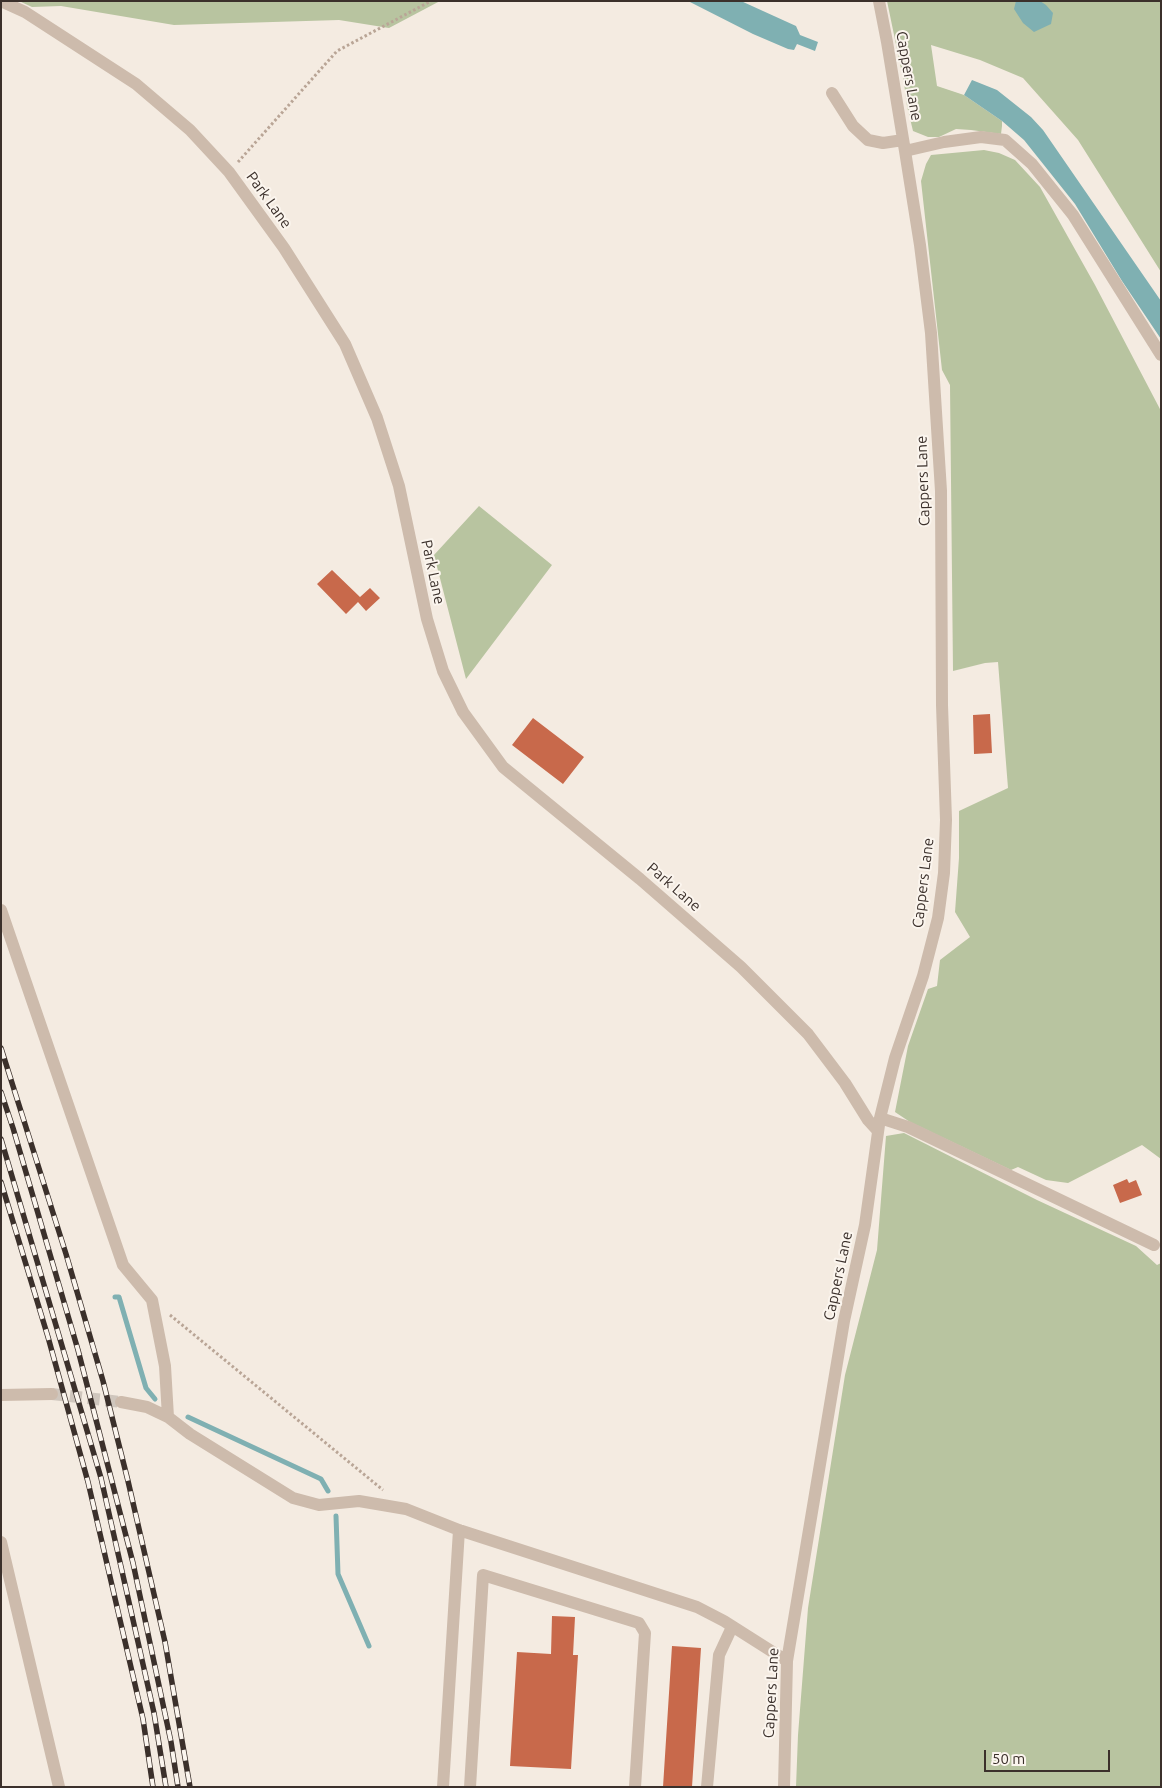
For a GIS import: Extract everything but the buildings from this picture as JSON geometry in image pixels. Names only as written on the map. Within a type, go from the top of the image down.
[{"type":"street","name":"Park Lane","points":[[1,1],[25,12],[136,84],[190,130],[229,172],[284,248],[345,344],[377,418],[399,486],[427,619],[443,671],[463,712],[503,767],[640,879],[741,967],[808,1034],[845,1083],[868,1120],[879,1124]]},
{"type":"street","name":"Cappers Lane","points":[[784,1787],[786,1661],[844,1321],[865,1224],[879,1124],[895,1058],[923,976],[938,918],[944,873],[946,820],[942,705],[941,491],[931,333],[897,98],[879,1]]},
{"type":"street","points":[[832,94],[854,126],[868,140],[904,145],[981,137],[1005,140],[1032,164],[1073,215],[1161,355]]},
{"type":"street","points":[[1,910],[123,1265],[152,1300],[165,1366],[168,1418]]},
{"type":"street","points":[[879,1124],[908,1127],[1154,1245]]},
{"type":"street","points":[[1,1395],[52,1394]]},
{"type":"street","points":[[121,1402],[147,1407],[168,1418],[190,1434],[293,1498],[319,1505],[359,1501],[406,1510],[459,1530],[697,1607],[786,1661]]},
{"type":"street","points":[[443,1787],[459,1530]]},
{"type":"street","points":[[1,1542],[59,1787]]},
{"type":"street","points":[[470,1787],[483,1575],[639,1623],[645,1633],[635,1787]]},
{"type":"street","points":[[707,1787],[719,1655],[732,1627]]},
{"type":"path","points":[[229,172],[337,51],[431,1]]},
{"type":"path","points":[[152,1300],[383,1490]]},
{"type":"green space","points":[[19,1],[440,1],[389,28],[339,20],[174,25],[61,6],[32,7]]},
{"type":"green space","points":[[887,1],[1161,1],[1161,272],[1078,140],[1023,78],[980,60],[931,45],[937,86],[964,95],[1002,121],[1001,134],[956,129],[939,137],[928,137],[913,131]]},
{"type":"green space","points":[[984,150],[999,153],[1015,160],[1040,187],[1095,285],[1161,411],[1161,1159],[1142,1145],[1068,1183],[1046,1180],[1018,1167],[1011,1170],[910,1122],[895,1112],[908,1046],[928,989],[937,986],[940,960],[970,937],[955,912],[959,858],[959,811],[1008,788],[998,662],[985,663],[953,671],[950,385],[942,370],[921,181],[931,155]]},
{"type":"green space","points":[[479,506],[552,565],[466,679],[434,555]]},
{"type":"green space","points":[[904,1133],[1037,1200],[1136,1246],[1157,1265],[1161,1263],[1161,1787],[796,1787],[808,1608],[845,1375],[877,1250],[886,1136]]},
{"type":"water","points":[[688,1],[741,1],[796,26],[800,35],[818,42],[815,51],[797,44],[794,50],[788,49],[753,34]]},
{"type":"water","points":[[1016,1],[1040,1],[1053,13],[1051,24],[1034,32],[1023,23],[1014,9]]},
{"type":"water","points":[[972,80],[997,90],[1031,117],[1043,130],[1161,301],[1161,339],[1122,281],[1075,204],[1024,140],[1002,121],[964,95]]},
{"type":"waterway","points":[[115,1297],[119,1297],[146,1388],[155,1399]]},
{"type":"waterway","points":[[188,1417],[321,1479],[328,1491]]},
{"type":"waterway","points":[[336,1516],[338,1574],[369,1646]]},
{"type":"tunnel","points":[[52,1394],[121,1402]]},
{"type":"railway","points":[[1,1048],[66,1254],[103,1381],[165,1642],[190,1787]]},
{"type":"railway","points":[[1,1092],[78,1350],[133,1563],[171,1742],[178,1787]]},
{"type":"railway","points":[[1,1139],[101,1478],[154,1713],[166,1787]]},
{"type":"railway","points":[[1,1182],[48,1337],[88,1482],[143,1719],[153,1787]]}]
